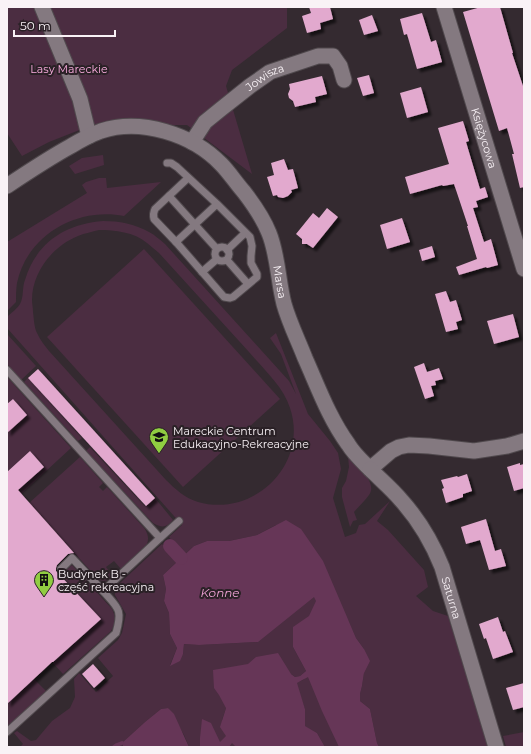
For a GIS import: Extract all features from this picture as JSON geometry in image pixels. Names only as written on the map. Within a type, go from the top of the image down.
[{"type":"street","points":[[42,7],[80,99],[89,136]]},
{"type":"street","name":"Księżycowa","points":[[444,7],[524,269]]},
{"type":"street","name":"Jowisza","points":[[192,142],[205,122],[270,72],[318,56],[333,56],[340,66],[344,80]]},
{"type":"street","name":"Marsa","points":[[7,186],[54,155],[89,136],[102,131],[122,127],[142,127],[160,130],[192,142],[204,150],[221,164],[264,221],[274,248],[285,306],[330,416],[349,446],[370,469]]},
{"type":"street","points":[[370,469],[391,451],[399,447],[409,445],[474,451],[507,446],[524,441]]},
{"type":"street","name":"Saturna","points":[[370,469],[401,499],[410,510],[427,535],[437,555],[442,567],[496,747]]},
{"type":"lane","points":[[167,163],[171,163],[177,167],[250,237],[252,246],[251,263],[257,277],[233,297],[224,297],[154,219],[153,216],[155,209],[188,178]]},
{"type":"lane","points":[[169,196],[217,249]]},
{"type":"lane","points":[[176,242],[217,204]]},
{"type":"lane","points":[[227,250],[245,233]]},
{"type":"lane","points":[[217,249],[223,247],[227,250],[229,254],[227,260]]},
{"type":"lane","points":[[217,249],[215,252],[217,259],[220,262],[227,260]]},
{"type":"lane","points":[[202,272],[217,259]]},
{"type":"lane","points":[[227,260],[248,284]]},
{"type":"lane","points":[[7,370],[160,538]]},
{"type":"lane","points":[[103,591],[179,521]]},
{"type":"lane","points":[[7,732],[116,633],[119,622],[118,609],[103,591],[72,558],[61,569]]},
{"type":"green space","name":"Lasy Mareckie","points":[[7,7],[287,7],[287,28],[232,70],[226,86],[252,174],[187,125],[108,125],[82,129],[49,142],[22,156],[7,133]]},
{"type":"green space","points":[[103,155],[104,165],[75,174],[69,166],[82,158]]},
{"type":"green space","points":[[99,178],[106,178],[107,188],[161,182],[124,216],[106,214],[89,216],[72,221],[57,228],[43,238],[31,251],[23,266],[17,283],[16,302],[7,311],[7,242],[87,193],[82,185],[86,182]]},
{"type":"green space","points":[[103,221],[138,227],[151,233],[165,244],[289,381],[296,394],[281,354],[270,338],[276,333],[308,414],[338,453],[341,469],[333,498],[345,537],[356,533],[359,525],[365,524],[390,501],[377,521],[388,530],[424,570],[428,587],[416,596],[433,611],[448,616],[489,747],[379,747],[370,709],[360,701],[364,673],[364,649],[356,638],[348,620],[293,647],[306,671],[300,676],[295,677],[291,674],[226,708],[222,720],[246,747],[189,747],[184,735],[168,708],[161,709],[123,742],[124,746],[129,747],[20,747],[23,744],[14,733],[17,731],[31,741],[36,740],[52,721],[70,708],[75,697],[74,679],[79,673],[96,692],[113,676],[98,658],[118,640],[122,633],[126,614],[115,595],[115,589],[162,544],[166,548],[173,542],[169,537],[182,525],[7,328],[7,317],[20,304],[25,280],[36,256],[44,246],[65,231],[76,226]],"holes":[[[99,230],[118,231],[136,236],[159,253],[267,372],[283,392],[290,408],[294,429],[292,449],[284,467],[272,482],[257,494],[239,502],[219,505],[198,502],[180,493],[166,480],[49,351],[40,338],[36,331],[32,300],[33,290],[40,270],[52,253],[60,246],[78,236]],[[276,525],[258,642],[199,645],[184,644],[183,654],[170,665],[177,648],[170,634],[169,613],[164,601],[166,589],[163,575],[194,546],[207,541],[229,541],[257,535]]]},
{"type":"green space","points":[[144,249],[280,399],[183,487],[47,337]]},
{"type":"green space","points":[[7,334],[36,366],[21,380],[7,364]]},
{"type":"green space","points":[[7,377],[71,448],[7,507],[7,500],[44,467],[30,451],[7,472],[7,433],[27,415],[13,399],[7,404]]},
{"type":"green space","points":[[28,378],[82,438],[78,441],[24,382]]},
{"type":"green space","points":[[90,447],[145,506],[155,498],[173,520],[168,525],[164,526],[159,526],[153,523],[86,451]]},
{"type":"green space","points":[[80,457],[103,483],[99,487],[103,491],[107,487],[145,529],[148,536],[147,544],[121,569],[114,561],[106,567],[113,576],[105,581],[99,580],[31,505],[7,523]]},
{"type":"green space","points":[[348,457],[365,474],[371,485],[369,495],[354,512],[357,520],[353,521],[350,527],[342,497],[342,488],[346,481],[349,467]]},
{"type":"green space","points":[[72,565],[112,609],[115,620],[111,631],[63,674],[53,663],[101,619],[61,575]]},
{"type":"green space","points":[[309,674],[341,747],[325,747],[317,733],[304,726],[305,709],[296,683],[303,680]]},
{"type":"green space","points":[[34,679],[46,691],[7,727],[7,704]]},
{"type":"green space","points":[[524,732],[524,747],[506,747],[503,736]]},
{"type":"water","name":"Konne","points":[[286,520],[301,529],[323,561],[356,638],[370,661],[364,673],[360,701],[370,709],[379,747],[339,747],[308,677],[297,683],[305,709],[305,726],[317,733],[325,747],[236,747],[232,743],[229,747],[200,747],[202,719],[211,723],[220,742],[226,736],[220,727],[226,708],[214,688],[213,670],[248,664],[256,657],[278,653],[291,674],[295,677],[300,676],[306,671],[293,647],[293,627],[309,616],[316,601],[314,597],[258,642],[199,645],[184,644],[183,654],[180,661],[170,666],[177,648],[170,634],[169,613],[164,601],[166,589],[163,575],[194,546],[207,541],[229,541],[257,535]]},
{"type":"water","points":[[168,708],[174,714],[189,747],[123,746],[123,742],[145,722],[161,709]]},
{"type":"building","points":[[309,7],[330,7],[333,19],[320,23],[321,29],[307,33],[302,16],[311,13]]},
{"type":"building","points":[[481,7],[500,7],[512,53],[524,89],[524,187],[520,188],[512,154],[514,154],[507,128],[499,131],[463,12]]},
{"type":"building","points":[[422,13],[431,42],[436,40],[442,62],[417,69],[407,34],[404,35],[400,19]]},
{"type":"building","points":[[372,15],[378,31],[364,35],[359,20]]},
{"type":"building","points":[[369,75],[374,93],[363,96],[357,78]]},
{"type":"building","points":[[322,76],[327,94],[315,97],[316,102],[295,107],[293,101],[289,98],[289,84]]},
{"type":"building","points":[[421,87],[428,112],[407,118],[400,93]]},
{"type":"building","points":[[463,121],[469,141],[466,142],[480,189],[485,187],[488,197],[476,201],[478,207],[473,208],[484,242],[491,239],[498,265],[459,275],[456,267],[477,259],[454,184],[442,185],[410,194],[405,177],[449,164],[438,128]]},
{"type":"building","points":[[284,159],[288,170],[293,169],[298,188],[291,190],[292,192],[288,196],[283,198],[278,197],[277,195],[273,196],[267,177],[274,175],[271,163]]},
{"type":"building","points":[[327,208],[338,217],[313,248],[307,244],[302,244],[302,239],[296,234],[313,213],[319,218]]},
{"type":"building","points":[[402,218],[410,242],[387,249],[380,225]]},
{"type":"building","points":[[432,246],[435,257],[422,261],[419,250]]},
{"type":"building","points":[[446,291],[450,302],[456,300],[462,320],[456,322],[458,329],[446,332],[435,294]]},
{"type":"building","points":[[513,314],[519,337],[494,344],[487,321]]},
{"type":"building","points":[[424,363],[427,372],[439,368],[443,379],[435,381],[436,385],[431,386],[434,396],[425,399],[414,367]]},
{"type":"building","points":[[38,369],[155,498],[146,506],[28,378]]},
{"type":"building","points":[[13,399],[27,415],[7,433],[7,404]]},
{"type":"building","name":"Budynek B - część rekreacyjna","points":[[30,451],[44,467],[18,490],[74,553],[68,554],[57,565],[56,571],[101,619],[7,704],[7,472]]},
{"type":"building","points":[[520,463],[520,465],[524,464],[524,488],[514,491],[507,467]]},
{"type":"building","points":[[467,474],[472,491],[463,494],[463,497],[446,503],[442,489],[444,488],[441,480]]},
{"type":"building","points":[[486,519],[495,551],[501,549],[506,566],[489,570],[480,540],[466,544],[461,527]]},
{"type":"building","points":[[498,617],[503,632],[505,631],[513,652],[493,659],[486,638],[484,639],[479,624]]},
{"type":"building","points":[[93,664],[105,678],[94,688],[82,674]]},
{"type":"building","points":[[524,683],[524,707],[513,710],[506,688]]},
{"type":"waterway","points":[[170,546],[181,558]]},
{"type":"waterway","points":[[114,747],[122,743]]},
{"type":"place","name":"Mareckie Centrum Edukacyjno-Rekreacyjne","points":[[159,454]]},
{"type":"place","name":"Budynek B - część rekreacyjna","points":[[44,597]]}]
